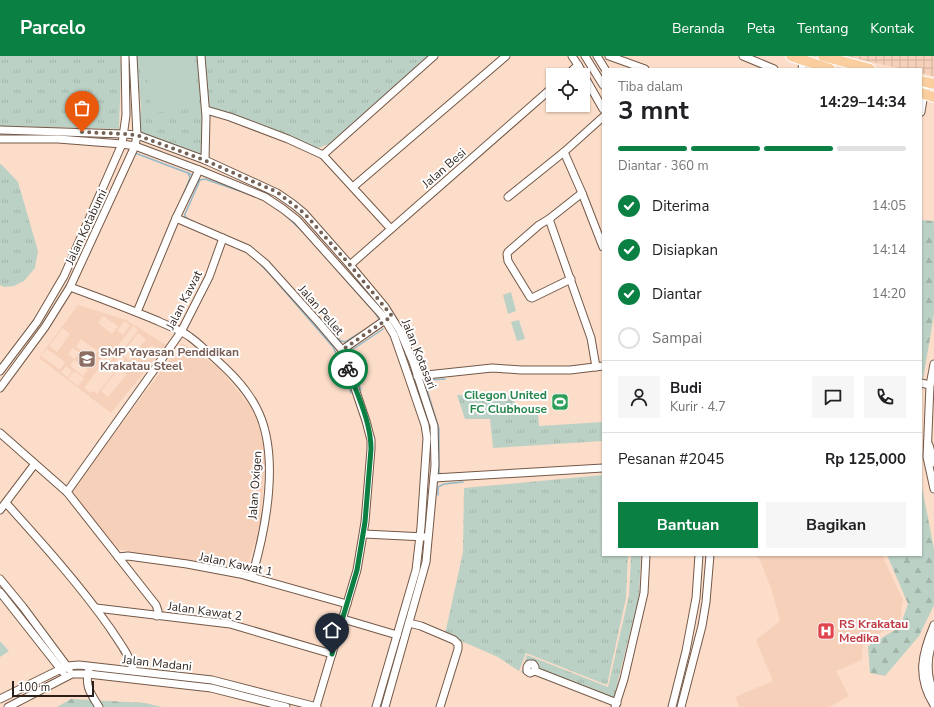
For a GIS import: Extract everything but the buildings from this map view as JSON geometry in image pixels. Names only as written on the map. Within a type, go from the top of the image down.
[{"type":"highway","points":[[791,56],[803,65],[823,68]]},
{"type":"highway","points":[[823,56],[866,68]]},
{"type":"highway","points":[[922,94],[934,97]]},
{"type":"street","name":"Jalan Kotabumi","points":[[0,370],[37,322],[64,276],[122,144],[126,115],[125,56]]},
{"type":"street","name":"Jalan Kotabumi","points":[[0,388],[45,327],[70,287],[135,146],[137,135],[133,56]]},
{"type":"street","points":[[201,56],[206,110],[204,160]]},
{"type":"street","points":[[323,155],[434,56]]},
{"type":"street","points":[[353,187],[506,56]]},
{"type":"street","points":[[572,56],[602,107]]},
{"type":"street","points":[[585,56],[602,82]]},
{"type":"street","points":[[597,56],[604,68]]},
{"type":"street","points":[[609,56],[641,68]]},
{"type":"street","points":[[743,56],[772,68]]},
{"type":"street","points":[[575,68],[578,65]]},
{"type":"street","points":[[922,94],[928,83]]},
{"type":"street","name":"Jalan Besi","points":[[350,265],[546,93]]},
{"type":"street","points":[[206,110],[230,117],[288,139],[323,155],[391,229]]},
{"type":"street","points":[[508,197],[564,152],[602,118]]},
{"type":"street","name":"Jalan Kotasari","points":[[0,130],[137,135],[204,160],[277,192],[304,213],[350,265],[388,318],[426,429],[427,438],[420,537],[416,570],[376,707]]},
{"type":"street","name":"Jalan Kotasari","points":[[0,139],[56,139],[135,146],[272,201],[297,220],[400,331],[434,428],[435,465],[440,478],[426,562],[385,707]]},
{"type":"street","points":[[564,152],[602,244]]},
{"type":"street","points":[[137,312],[176,218],[198,171]]},
{"type":"street","points":[[272,201],[277,192]]},
{"type":"street","points":[[571,279],[532,298],[520,281],[507,254],[539,225],[582,193]]},
{"type":"street","name":"Jalan Pellet","points":[[176,218],[222,240],[248,249],[266,264],[342,350],[366,421],[371,440],[364,534],[357,570],[317,707]]},
{"type":"street","points":[[417,376],[492,368],[521,370],[570,370],[600,366],[549,219]]},
{"type":"street","name":"Jalan Kawat","points":[[67,492],[181,332],[201,293],[222,240]]},
{"type":"street","name":"Jalan Oxigen","points":[[70,287],[137,312],[181,332],[197,343],[237,380],[247,392],[257,409],[265,432],[270,457],[268,491],[260,550],[252,576]]},
{"type":"street","points":[[342,350],[388,318]]},
{"type":"street","points":[[37,322],[45,327]]},
{"type":"street","points":[[934,364],[930,385],[927,457],[934,489]]},
{"type":"street","points":[[922,383],[930,385]]},
{"type":"street","points":[[0,433],[67,492],[156,605],[158,611],[157,616]]},
{"type":"street","points":[[928,439],[934,463]]},
{"type":"street","points":[[0,510],[34,464]]},
{"type":"street","points":[[440,478],[602,468]]},
{"type":"street","points":[[6,503],[96,608],[130,657],[134,671]]},
{"type":"street","points":[[364,534],[429,538]]},
{"type":"street","name":"Jalan Kawat 1","points":[[118,557],[128,556],[187,564],[252,576],[347,604]]},
{"type":"street","points":[[535,671],[616,705],[633,645],[644,593],[646,556]]},
{"type":"street","points":[[672,707],[686,651],[696,598],[699,556]]},
{"type":"street","points":[[681,707],[696,654],[706,602],[710,556]]},
{"type":"street","points":[[0,579],[23,607],[69,676]]},
{"type":"street","points":[[0,592],[64,667]]},
{"type":"street","name":"Jalan Kawat 2","points":[[96,608],[236,625],[332,654]]},
{"type":"street","points":[[343,619],[397,636]]},
{"type":"street","points":[[409,623],[427,628],[454,640],[458,644],[458,649],[440,707]]},
{"type":"street","points":[[934,625],[927,662],[927,670],[934,694]]},
{"type":"street","points":[[932,642],[922,660],[922,673],[927,693],[934,705]]},
{"type":"street","points":[[686,651],[696,654]]},
{"type":"street","name":"Jalan Madani","points":[[0,699],[64,667],[78,665],[88,670],[211,688],[286,707]]},
{"type":"street","points":[[88,670],[88,687],[100,707]]},
{"type":"street","name":"Jalan Madani","points":[[8,707],[69,676],[88,670],[134,671],[212,680],[317,707]]},
{"type":"shaded area","points":[[845,56],[934,56],[934,76],[922,73],[922,68],[899,68]]},
{"type":"shaded area","name":"SMP Yayasan Pendidikan Krakatau Steel","points":[[78,305],[126,320],[166,345],[111,413],[39,358]],"holes":[[[103,316],[118,326],[112,334],[98,323]],[[124,321],[130,325],[123,335],[117,331]],[[133,326],[138,330],[121,353],[115,349]],[[63,328],[70,334],[57,352],[49,346]],[[138,333],[146,339],[130,361],[122,354]],[[81,339],[98,351],[92,359],[76,347]],[[153,345],[158,354],[148,360],[143,351]],[[73,348],[80,353],[74,359],[68,354]],[[108,348],[116,354],[107,366],[100,360]],[[47,349],[65,362],[60,370],[41,356]],[[120,355],[125,359],[97,394],[93,391],[91,393],[84,388],[102,364],[109,370]],[[74,360],[88,370],[83,376],[70,366]],[[66,366],[72,371],[68,377],[61,372]],[[119,368],[127,374],[108,397],[101,391]],[[74,371],[84,378],[78,386],[68,379]]]},
{"type":"shaded area","points":[[182,343],[219,368],[254,411],[266,451],[260,525],[246,571],[117,549],[71,492]]},
{"type":"shaded area","name":"RS Krakatau Medika","points":[[757,556],[882,556],[903,600],[900,621],[863,643],[862,660],[836,671],[849,696],[829,707],[740,707],[735,697],[773,681],[756,640],[780,621],[772,591],[760,560]]},
{"type":"green space","points":[[0,56],[120,56],[119,129],[0,126]]},
{"type":"green space","points":[[136,56],[432,56],[329,144],[315,149],[209,110],[201,159],[138,137],[141,108]]},
{"type":"green space","points":[[145,56],[194,56],[199,108],[151,113]]},
{"type":"green space","points":[[0,164],[18,182],[38,251],[35,268],[24,281],[14,286],[4,287],[0,285]]},
{"type":"green space","points":[[922,220],[934,221],[934,314],[922,386]]},
{"type":"green space","points":[[511,292],[516,311],[508,314],[503,295]]},
{"type":"green space","points":[[519,320],[525,339],[517,341],[511,322]]},
{"type":"green space","points":[[457,395],[514,395],[516,415],[538,414],[539,426],[602,422],[602,441],[493,448],[490,419],[465,419]]},
{"type":"green space","points":[[602,475],[602,556],[628,556],[626,598],[607,685],[526,653],[519,671],[498,657],[445,634],[463,552],[464,488]]},
{"type":"green space","points":[[922,487],[934,549],[934,605],[919,636],[885,676],[870,673],[868,646],[900,627],[908,604],[887,556],[922,556]]},
{"type":"green space","points":[[631,556],[641,556],[639,597],[614,697],[611,699],[534,667],[524,668],[524,674],[521,672],[527,655],[608,687],[629,595]]},
{"type":"green space","points":[[0,641],[9,651],[0,657]]},
{"type":"green space","points":[[71,699],[145,703],[162,707],[57,707]]},
{"type":"waterway","points":[[135,153],[188,173],[190,178],[181,200]]},
{"type":"waterway","points":[[188,173],[194,176]]},
{"type":"waterway","points":[[197,178],[200,180],[205,179],[254,196]]},
{"type":"waterway","points":[[195,223],[185,217],[185,214],[200,180]]},
{"type":"waterway","points":[[284,214],[303,232],[375,313],[379,319],[378,322]]},
{"type":"waterway","points":[[177,222],[184,225]]},
{"type":"waterway","points":[[243,250],[250,255]]},
{"type":"waterway","points":[[256,260],[333,347],[351,393]]},
{"type":"waterway","points":[[298,295],[341,341],[345,342],[363,331]]},
{"type":"waterway","points":[[361,390],[348,355],[349,352],[383,329]]},
{"type":"waterway","points":[[440,474],[439,429],[425,383],[428,380],[445,379]]},
{"type":"waterway","points":[[438,495],[438,487],[444,484],[463,482]]},
{"type":"way so far","points":[[82,132],[137,135],[204,160],[277,192],[304,213],[392,316],[342,350],[348,369]]},
{"type":"place","name":"SMP Yayasan Pendidikan Krakatau Steel","points":[[87,359]]},
{"type":"place","name":"Cilegon United FC Clubhouse","points":[[560,402]]},
{"type":"place","name":"RS Krakatau Medika","points":[[826,631]]},
{"type":"route","points":[[332,654],[357,570],[364,534],[371,449],[371,440],[366,421],[348,369]]}]
